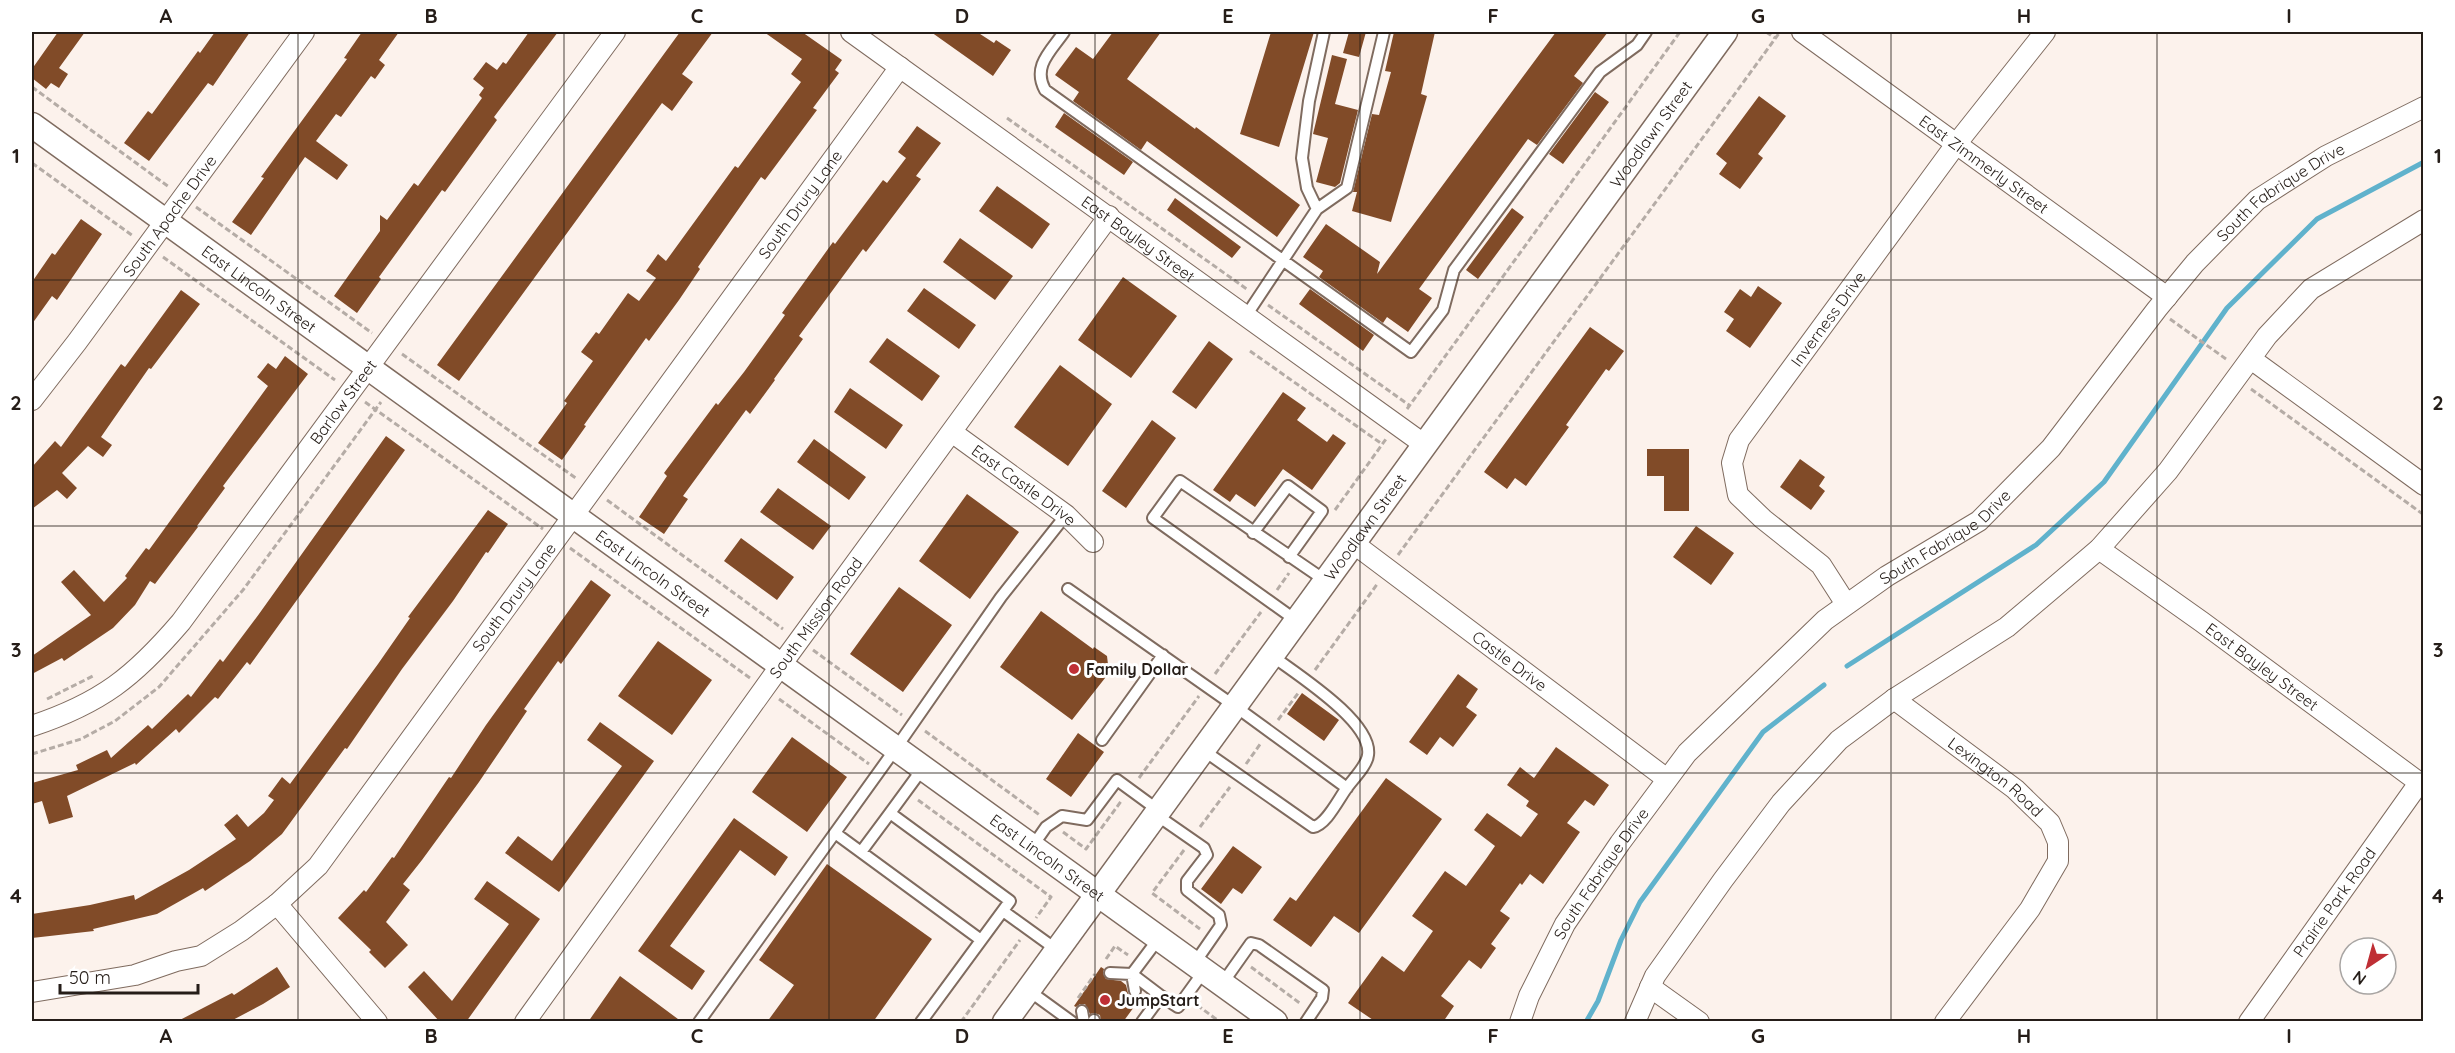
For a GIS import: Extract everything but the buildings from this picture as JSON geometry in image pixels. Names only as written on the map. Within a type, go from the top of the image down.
[{"type":"street","name":"South Apache Drive","points":[[32,400],[304,32]]},
{"type":"street","name":"Barlow Street","points":[[32,726],[67,714],[115,687],[152,656],[181,622],[361,363],[387,344],[615,32]]},
{"type":"street","name":"East Bayley Street","points":[[851,32],[1425,445]]},
{"type":"street","name":"Woodlawn Street","points":[[1005,1022],[1725,32]]},
{"type":"street","name":"East Zimmerly Street","points":[[1802,32],[2167,297]]},
{"type":"street","name":"Inverness Drive","points":[[1846,604],[1821,565],[1763,519],[1738,495],[1732,463],[1739,440],[1957,143],[2044,32]]},
{"type":"street","name":"South Drury Lane","points":[[32,992],[135,975],[176,961],[201,956],[241,932],[277,904],[318,866],[900,67]]},
{"type":"street","name":"South Fabrique Drive","points":[[1520,1022],[1529,996],[1565,924],[1620,843],[1687,753],[1825,620],[1887,576],[1979,520],[2051,448],[2194,263],[2257,200],[2326,156],[2424,107]]},
{"type":"street","name":"East Lincoln Street","points":[[32,125],[1207,973],[1267,1019]]},
{"type":"street","name":"South Mission Road","points":[[525,1022],[799,640],[953,433],[1109,216]]},
{"type":"street","points":[[1635,1022],[1655,976],[1703,909],[1781,803],[1839,740],[1894,699],[2007,627],[2098,549],[2168,471],[2267,336],[2311,289],[2424,220]]},
{"type":"street","points":[[2251,359],[2424,485]]},
{"type":"street","name":"East Castle Drive","points":[[953,433],[1066,515],[1093,543]]},
{"type":"street","name":"Castle Drive","points":[[1353,543],[1668,779]]},
{"type":"street","name":"East Bayley Street","points":[[2098,549],[2202,622],[2421,784]]},
{"type":"street","name":"Lexington Road","points":[[1894,699],[2015,789],[2050,823],[2058,842],[2058,861],[2030,909],[1945,1022]]},
{"type":"street","name":"Prairie Park Road","points":[[2249,1022],[2421,784]]},
{"type":"street","points":[[277,904],[377,1022]]},
{"type":"street","points":[[1650,987],[1699,1022]]},
{"type":"lane","points":[[1064,32],[1040,67],[1039,78],[1045,90],[1412,352],[1443,310],[1454,270],[1599,72],[1637,45],[1646,32]]},
{"type":"lane","points":[[1317,209],[1307,188],[1302,158],[1309,101],[1324,32]]},
{"type":"lane","points":[[1246,316],[1317,209],[1347,188],[1384,32]]},
{"type":"lane","points":[[1297,621],[1153,518],[1180,481],[1326,581]]},
{"type":"lane","points":[[1253,533],[1288,486],[1322,511],[1289,557]]},
{"type":"lane","points":[[699,1022],[914,723],[1001,597],[1066,515]]},
{"type":"lane","points":[[1068,589],[1347,788]]},
{"type":"lane","points":[[1102,740],[1163,655]]},
{"type":"lane","points":[[1202,750],[1313,826],[1321,823],[1347,788],[1367,759],[1368,740],[1335,704],[1271,655]]},
{"type":"lane","points":[[861,852],[923,768]]},
{"type":"lane","points":[[1032,847],[1062,816],[1087,820],[1117,780],[1204,848],[1207,855],[1187,881],[1187,890],[1219,915],[1221,925],[1207,973]]},
{"type":"lane","points":[[890,813],[1010,901],[921,1022]]},
{"type":"lane","points":[[835,833],[981,940]]},
{"type":"lane","points":[[1003,911],[1057,950]]},
{"type":"lane","points":[[1122,981],[1131,974],[1158,938]]},
{"type":"lane","points":[[1106,968],[1131,974],[1178,1007],[1207,973],[1251,943],[1259,945],[1323,990],[1322,998],[1306,1022]]},
{"type":"lane","points":[[1131,974],[1136,992]]},
{"type":"lane","points":[[1028,990],[1069,1019]]},
{"type":"lane","points":[[1143,1022],[1161,996]]},
{"type":"path","points":[[1766,32],[1775,38]]},
{"type":"path","points":[[1152,893],[1780,32]]},
{"type":"path","points":[[32,87],[592,489],[1086,849]]},
{"type":"path","points":[[1002,115],[1410,406]]},
{"type":"path","points":[[2178,324],[2225,359]]},
{"type":"path","points":[[336,381],[361,363],[371,332]]},
{"type":"path","points":[[1250,351],[1382,444]]},
{"type":"path","points":[[2247,386],[2424,515]]},
{"type":"path","points":[[38,703],[100,672]]},
{"type":"path","points":[[961,1022],[1051,897]]},
{"type":"path","points":[[1106,968],[1115,946]]},
{"type":"path","points":[[1069,1019],[1096,972]]},
{"type":"waterway","points":[[1847,666],[2036,545],[2104,482],[2227,308],[2317,219],[2424,162]]},
{"type":"waterway","points":[[1586,1022],[1598,1001],[1621,940],[1640,902],[1763,732],[1824,685]]},
{"type":"place","name":"Family Dollar","points":[[1074,669]]},
{"type":"place","name":"JumpStart","points":[[1105,1000]]}]
